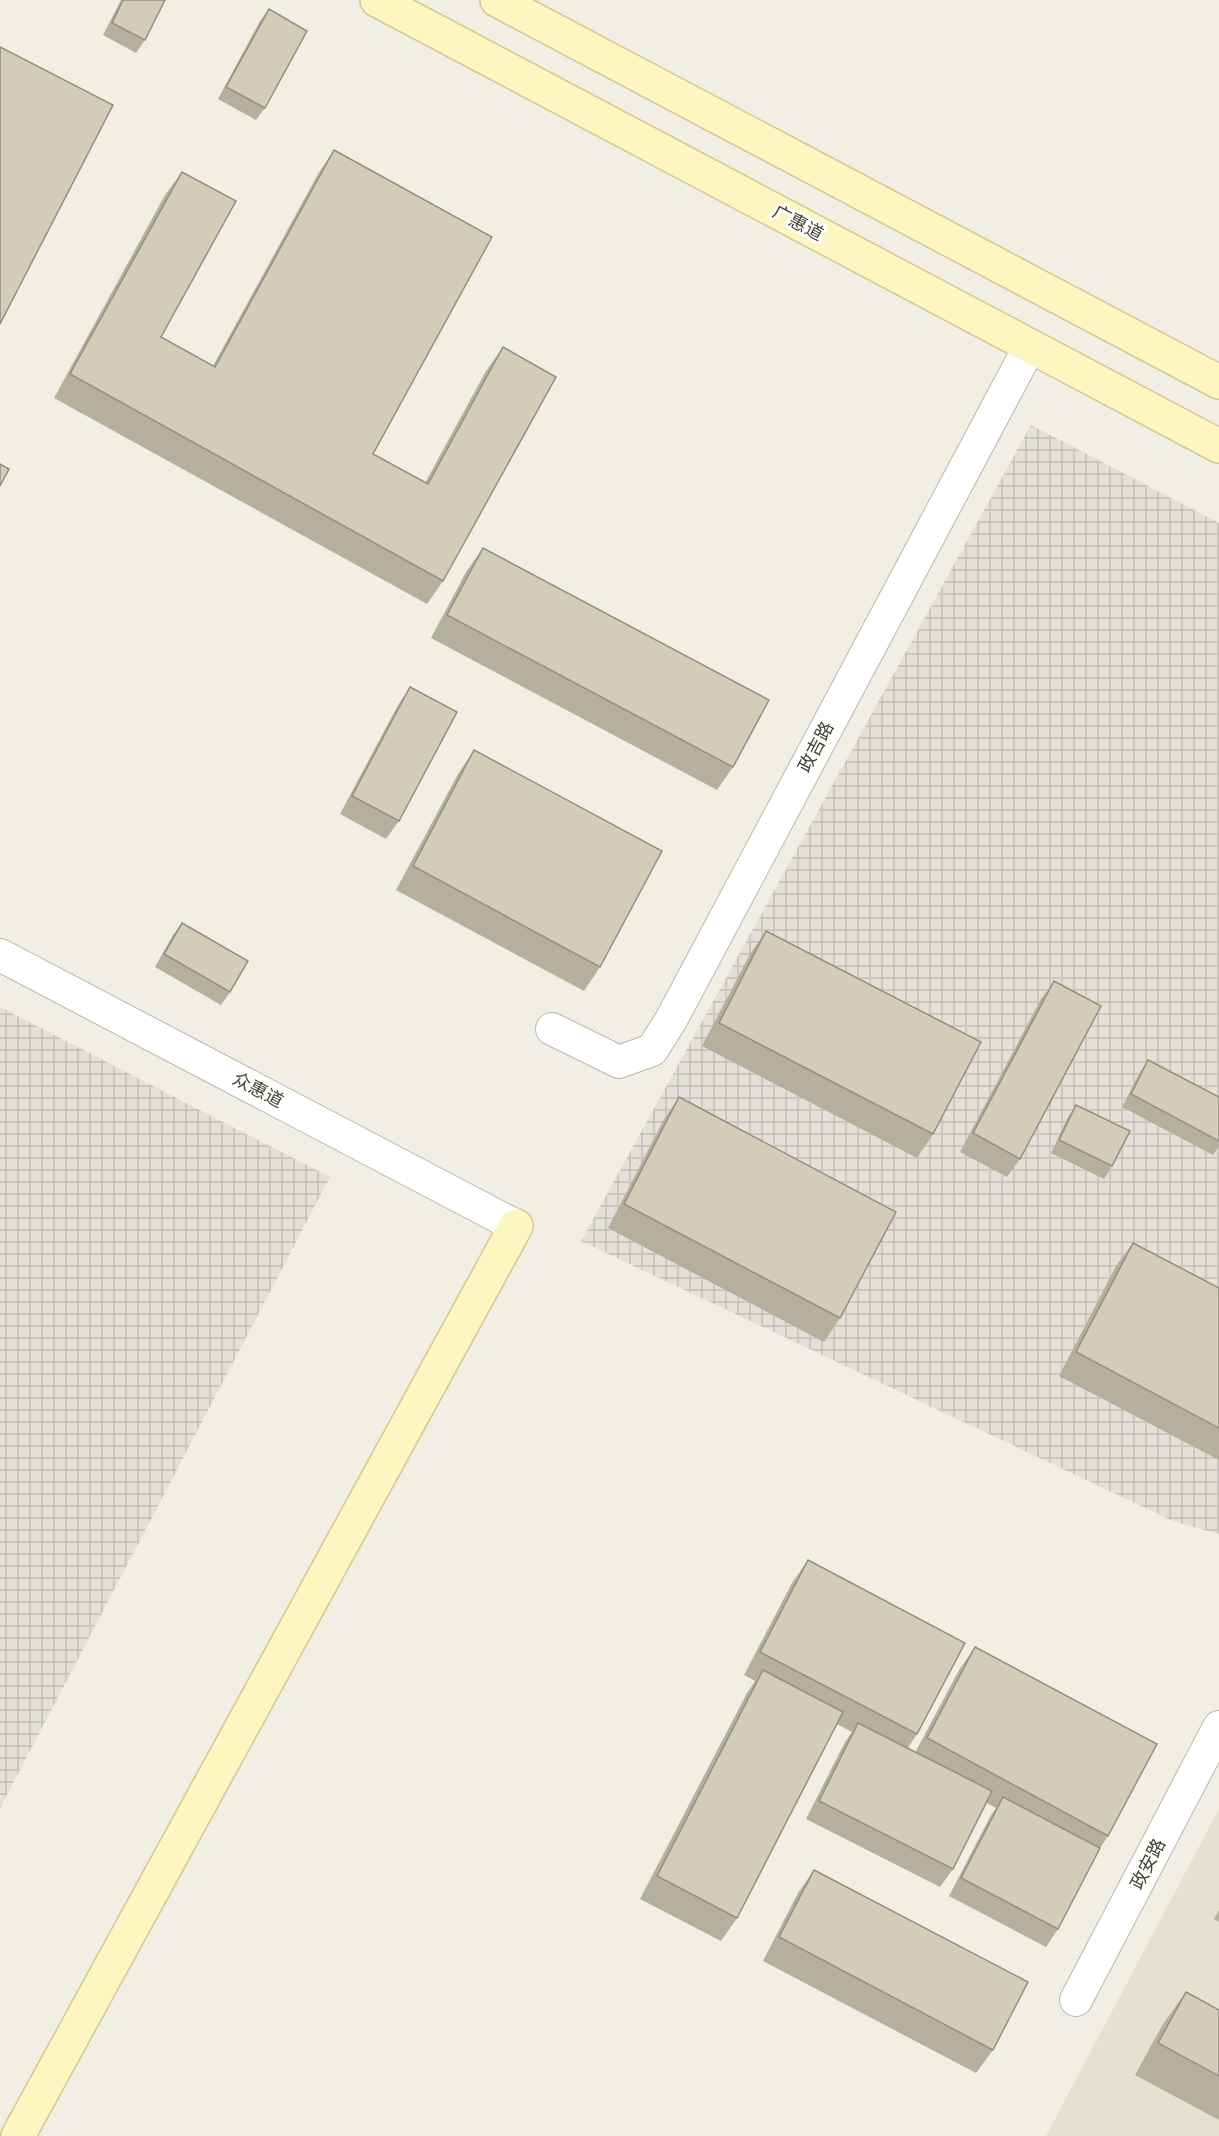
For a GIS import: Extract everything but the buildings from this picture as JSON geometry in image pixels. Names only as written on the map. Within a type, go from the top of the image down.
[{"type":"main road","name":"广惠道","points":[[377,0],[1219,446]]},
{"type":"main road","points":[[497,0],[1219,382]]},
{"type":"main road","points":[[18,2136],[516,1226]]},
{"type":"street","name":"政吉路","points":[[552,1029],[619,1062],[652,1050],[1030,346]]},
{"type":"street","name":"众惠道","points":[[0,955],[516,1226]]},
{"type":"street","name":"政安路","points":[[1076,2000],[1219,1726]]},
{"type":"shaded area","points":[[1031,425],[1219,523],[1219,1534],[1175,1522],[581,1241]]},
{"type":"shaded area","points":[[0,1007],[330,1177],[0,1808]]},
{"type":"shaded area","points":[[1219,1809],[1219,2136],[1046,2136]]}]
